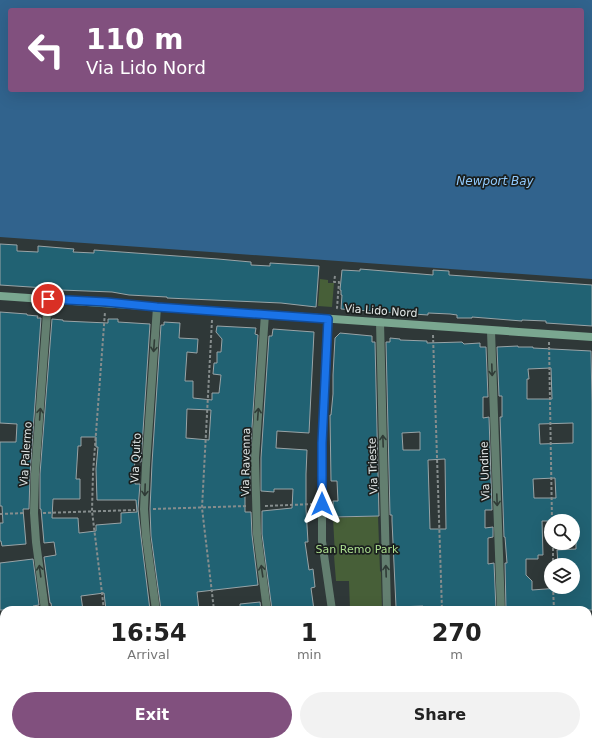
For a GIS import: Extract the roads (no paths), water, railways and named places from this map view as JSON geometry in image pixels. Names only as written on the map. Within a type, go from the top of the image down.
[{"type":"street","name":"Via Lido Nord","points":[[0,296],[106,302],[157,307],[592,337]]},
{"type":"street","name":"Via Palermo","points":[[44,606],[36,542],[34,513],[35,474],[48,299]]},
{"type":"street","name":"Via Quito","points":[[155,606],[146,537],[144,509],[157,307]]},
{"type":"street","name":"Via Ravenna","points":[[265,314],[255,458],[257,534],[266,606]]},
{"type":"street","points":[[328,319],[322,443],[322,541],[331,606]]},
{"type":"street","name":"Via Trieste","points":[[380,322],[387,606]]},
{"type":"street","name":"Via Undine","points":[[491,331],[500,606]]},
{"type":"water","name":"Newport Bay","points":[[0,0],[592,0],[592,279],[0,237]]},
{"type":"park label","name":"San Remo Park","points":[[357,549]]}]
